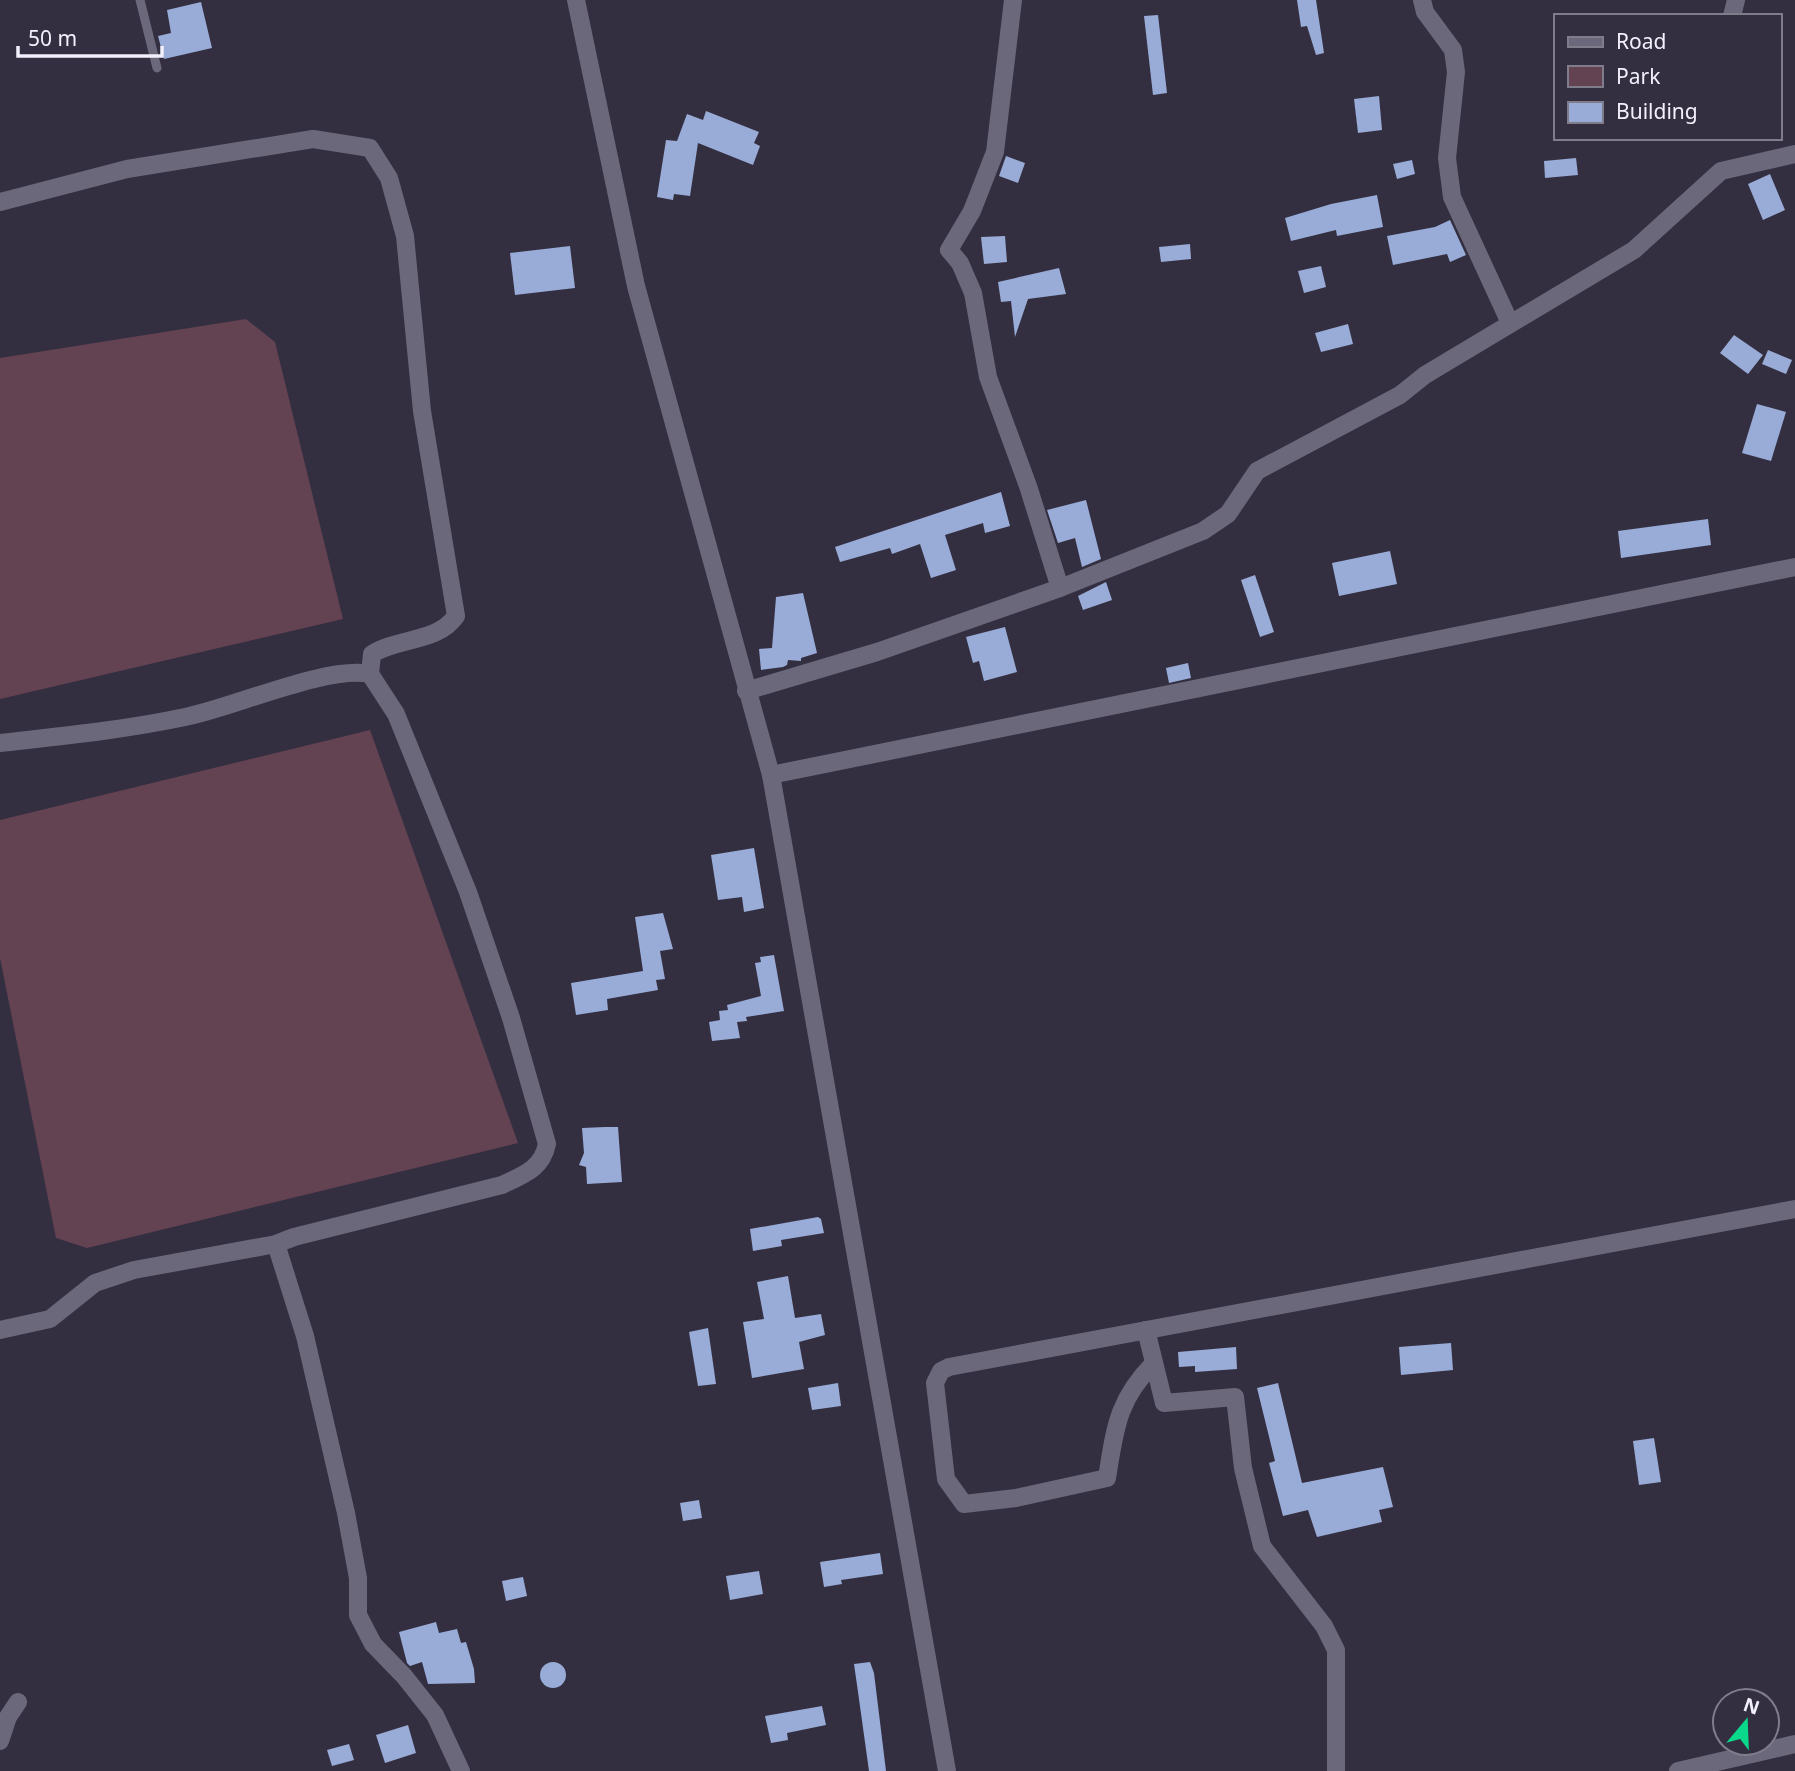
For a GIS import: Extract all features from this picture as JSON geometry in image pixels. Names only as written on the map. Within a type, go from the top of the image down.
[{"type":"street","points":[[576,0],[636,286],[771,775],[947,1771]]},
{"type":"street","points":[[1013,0],[995,152],[972,211],[949,250],[960,263],[973,293],[988,377],[1028,486],[1060,588]]},
{"type":"street","points":[[1422,0],[1425,12],[1453,50],[1455,61],[1447,158],[1452,197],[1510,323]]},
{"type":"street","points":[[0,202],[127,169],[313,139],[370,148],[389,178],[405,236],[422,411],[456,616],[448,626],[436,632],[386,645],[373,654],[370,674],[396,714],[468,892],[512,1018],[547,1144],[544,1158],[534,1169],[502,1185],[294,1237],[276,1244],[134,1270],[95,1283],[50,1319],[0,1329]]},
{"type":"street","points":[[746,691],[877,652],[1060,588],[1203,531],[1228,514],[1257,471],[1400,395],[1425,375],[1634,250],[1721,171],[1795,154]]},
{"type":"street","points":[[771,775],[1795,567]]},
{"type":"street","points":[[0,743],[186,717],[320,679],[357,671],[370,674]]},
{"type":"street","points":[[1154,1363],[1135,1383],[1121,1407],[1107,1478],[1030,1495],[964,1504],[950,1489],[946,1479],[935,1383],[941,1371],[949,1367],[1795,1209]]},
{"type":"street","points":[[276,1244],[304,1336],[346,1513],[358,1578],[358,1615],[373,1644],[404,1676],[435,1715],[456,1755],[461,1771]]},
{"type":"street","points":[[1146,1330],[1164,1403],[1234,1397],[1243,1468],[1262,1546],[1324,1626],[1336,1650],[1336,1771]]},
{"type":"street","points":[[0,1741],[8,1717],[18,1702]]},
{"type":"street","points":[[1678,1771],[1795,1744]]},
{"type":"lane","points":[[140,0],[157,68]]},
{"type":"green space","points":[[246,319],[275,342],[343,619],[0,699],[0,358]]},
{"type":"green space","points":[[370,730],[518,1143],[87,1248],[56,1238],[0,958],[0,820]]},
{"type":"building","points":[[1297,0],[1316,0],[1324,53],[1316,55],[1307,26],[1301,27]]},
{"type":"building","points":[[201,2],[212,48],[164,59],[158,36],[171,33],[167,10]]},
{"type":"building","points":[[1158,15],[1167,93],[1153,95],[1144,16]]},
{"type":"building","points":[[1379,96],[1382,130],[1358,133],[1354,99]]},
{"type":"building","points":[[706,111],[759,132],[754,143],[760,146],[753,165],[698,143],[690,196],[674,194],[673,200],[657,197],[666,140],[677,141],[687,114],[703,120]]},
{"type":"building","points":[[1006,156],[1025,163],[1018,183],[999,176]]},
{"type":"building","points":[[1576,158],[1578,175],[1545,178],[1544,161]]},
{"type":"building","points":[[1412,160],[1415,174],[1397,179],[1393,164]]},
{"type":"building","points":[[1770,174],[1785,210],[1763,220],[1748,184]]},
{"type":"building","points":[[1377,195],[1383,227],[1337,236],[1336,230],[1291,241],[1285,218],[1331,204]]},
{"type":"building","points":[[1450,220],[1466,255],[1450,262],[1447,254],[1393,265],[1387,236],[1435,227]]},
{"type":"building","points":[[1005,236],[1007,262],[984,264],[981,237]]},
{"type":"building","points":[[1190,244],[1191,259],[1161,262],[1159,247]]},
{"type":"building","points":[[570,246],[575,288],[515,295],[510,253]]},
{"type":"building","points":[[1321,266],[1326,287],[1304,293],[1298,271]]},
{"type":"building","points":[[1059,268],[1066,294],[1028,299],[1015,337],[1011,301],[1001,302],[998,282]]},
{"type":"building","points":[[1348,324],[1353,344],[1321,352],[1315,333]]},
{"type":"building","points":[[1734,335],[1763,355],[1748,374],[1720,353]]},
{"type":"building","points":[[1768,350],[1792,360],[1786,374],[1762,364]]},
{"type":"building","points":[[1757,404],[1786,412],[1771,461],[1742,453]]},
{"type":"building","points":[[1001,492],[1010,526],[985,533],[983,523],[945,535],[956,570],[931,578],[920,544],[892,554],[890,548],[840,562],[835,547]]},
{"type":"building","points":[[1086,500],[1101,559],[1082,567],[1075,538],[1058,543],[1047,510]]},
{"type":"building","points":[[1708,519],[1711,545],[1621,558],[1618,531]]},
{"type":"building","points":[[1390,551],[1397,584],[1339,596],[1332,563]]},
{"type":"building","points":[[1255,575],[1274,632],[1260,637],[1241,580]]},
{"type":"building","points":[[1106,582],[1112,600],[1083,610],[1078,596]]},
{"type":"building","points":[[803,593],[817,653],[801,658],[801,661],[788,660],[783,667],[761,670],[759,649],[772,648],[776,597]]},
{"type":"building","points":[[1005,627],[1017,672],[984,681],[979,661],[973,663],[966,637]]},
{"type":"building","points":[[1188,663],[1191,678],[1169,683],[1166,668]]},
{"type":"building","points":[[754,848],[764,908],[744,912],[742,897],[718,900],[711,855]]},
{"type":"building","points":[[663,913],[673,949],[660,951],[665,979],[656,980],[658,990],[607,999],[608,1010],[576,1015],[571,983],[643,971],[635,917]]},
{"type":"building","points":[[774,955],[784,1011],[746,1017],[747,1021],[737,1022],[740,1038],[712,1041],[709,1022],[720,1020],[719,1011],[728,1010],[727,1005],[761,996],[755,963],[761,962],[760,957]]},
{"type":"building","points":[[618,1127],[622,1182],[587,1184],[586,1167],[579,1165],[584,1153],[582,1128]]},
{"type":"building","points":[[818,1217],[821,1219],[824,1233],[781,1240],[782,1246],[753,1251],[750,1229]]},
{"type":"building","points":[[788,1276],[795,1318],[821,1314],[825,1335],[799,1342],[804,1369],[752,1378],[743,1322],[764,1319],[757,1282]]},
{"type":"building","points":[[708,1328],[716,1384],[698,1386],[689,1332]]},
{"type":"building","points":[[1451,1343],[1453,1370],[1401,1375],[1399,1347]]},
{"type":"building","points":[[1236,1347],[1237,1369],[1195,1372],[1195,1366],[1179,1367],[1178,1352]]},
{"type":"building","points":[[838,1383],[841,1406],[812,1410],[808,1388]]},
{"type":"building","points":[[1278,1383],[1302,1483],[1383,1467],[1393,1507],[1379,1510],[1382,1522],[1317,1537],[1308,1510],[1283,1516],[1269,1463],[1275,1461],[1257,1388]]},
{"type":"building","points":[[1654,1438],[1661,1482],[1639,1485],[1633,1441]]},
{"type":"building","points":[[699,1500],[702,1518],[683,1521],[680,1503]]},
{"type":"building","points":[[880,1553],[883,1574],[841,1580],[842,1584],[824,1587],[820,1562]]},
{"type":"building","points":[[759,1571],[763,1594],[730,1600],[726,1576]]},
{"type":"building","points":[[523,1577],[527,1596],[506,1601],[502,1581]]},
{"type":"building","points":[[436,1622],[439,1633],[457,1629],[461,1643],[466,1642],[475,1683],[428,1684],[422,1662],[410,1666],[407,1663],[399,1632]]},
{"type":"building","points":[[553,1662],[562,1666],[566,1675],[562,1684],[553,1688],[544,1684],[540,1675],[544,1666]]},
{"type":"building","points":[[870,1662],[874,1673],[886,1771],[869,1771],[854,1664]]},
{"type":"building","points":[[822,1706],[826,1725],[787,1733],[788,1740],[771,1743],[765,1716]]},
{"type":"building","points":[[408,1725],[416,1753],[385,1763],[376,1735]]},
{"type":"building","points":[[349,1744],[354,1760],[332,1766],[327,1750]]}]
